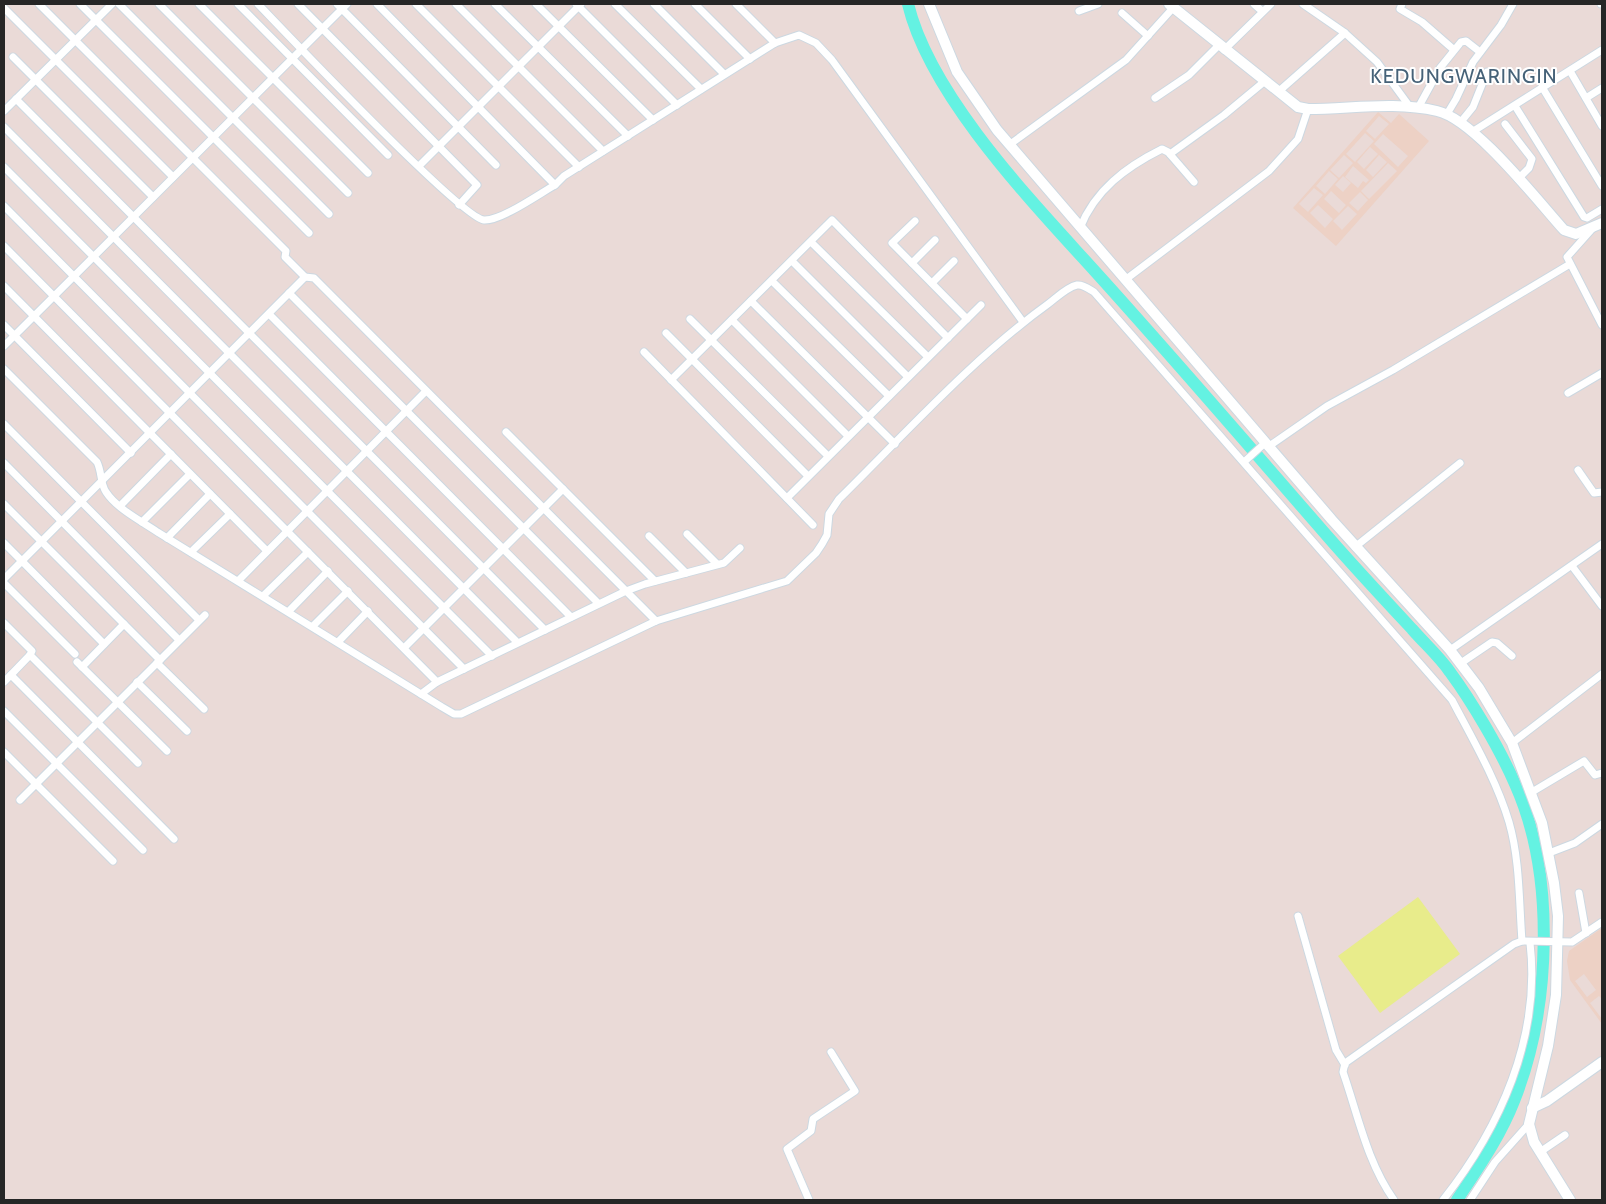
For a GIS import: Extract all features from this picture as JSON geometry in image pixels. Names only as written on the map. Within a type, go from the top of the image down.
[{"type":"street","points":[[39,4],[286,251],[285,257],[305,277],[314,278],[656,621]]},
{"type":"street","points":[[80,4],[309,233]]},
{"type":"street","points":[[4,111],[112,4]]},
{"type":"street","points":[[119,4],[329,214]]},
{"type":"street","points":[[159,4],[348,193]]},
{"type":"street","points":[[199,4],[368,173]]},
{"type":"street","points":[[238,4],[388,155]]},
{"type":"street","points":[[258,4],[459,205],[477,218],[492,220],[555,185],[564,176],[775,43],[799,35],[816,43],[832,60],[1023,322]]},
{"type":"street","points":[[298,4],[477,185],[459,205]]},
{"type":"street","points":[[377,4],[555,185]]},
{"type":"street","points":[[416,4],[579,167]]},
{"type":"street","points":[[456,4],[603,152]]},
{"type":"street","points":[[495,4],[628,136]]},
{"type":"street","points":[[536,4],[653,120]]},
{"type":"street","points":[[615,4],[701,89]]},
{"type":"street","points":[[654,4],[724,74]]},
{"type":"street","points":[[694,4],[750,59]]},
{"type":"street","points":[[929,4],[957,72],[980,108],[1009,145],[1265,445],[1461,663],[1484,695],[1512,743],[1532,792],[1549,853],[1556,900],[1552,1022],[1532,1108],[1529,1124],[1530,1134],[1570,1200]]},
{"type":"street","points":[[1079,12],[1098,4]]},
{"type":"street","points":[[1254,4],[1262,11]]},
{"type":"street","points":[[1155,98],[1189,75],[1271,4]]},
{"type":"street","points":[[1303,4],[1345,33],[1376,62],[1414,108]]},
{"type":"street","points":[[1402,4],[1400,9],[1422,22],[1453,49]]},
{"type":"street","points":[[1447,114],[1480,52],[1501,25],[1513,4]]},
{"type":"street","points":[[419,166],[578,5],[677,105]]},
{"type":"street","points":[[739,5],[775,43]]},
{"type":"street","points":[[4,346],[322,29],[342,6],[496,165]]},
{"type":"street","points":[[1009,145],[1126,60],[1175,6],[1221,47],[1298,107],[1308,109],[1414,108],[1447,114],[1472,132],[1564,230],[1576,234],[1598,225]]},
{"type":"street","points":[[4,8],[173,177]]},
{"type":"street","points":[[1122,13],[1148,36]]},
{"type":"street","points":[[1278,92],[1345,33]]},
{"type":"street","points":[[1414,108],[1453,49],[1463,40],[1480,52]]},
{"type":"street","points":[[1472,132],[1602,50]]},
{"type":"street","points":[[13,57],[153,197]]},
{"type":"street","points":[[1570,71],[1602,126]]},
{"type":"street","points":[[1460,123],[1473,107],[1487,72]]},
{"type":"street","points":[[1170,154],[1224,115],[1265,81]]},
{"type":"street","points":[[1542,88],[1602,186]]},
{"type":"street","points":[[1586,98],[1602,88]]},
{"type":"street","points":[[16,99],[545,630]]},
{"type":"street","points":[[1515,106],[1584,217],[1587,218],[1602,209]]},
{"type":"street","points":[[1125,280],[1269,171],[1298,139],[1308,109]]},
{"type":"street","points":[[1505,124],[1532,159],[1526,174],[1518,179]]},
{"type":"street","points":[[4,127],[517,642]]},
{"type":"street","points":[[1080,228],[1088,208],[1116,179],[1162,149],[1170,154],[1194,182]]},
{"type":"street","points":[[4,167],[492,656]]},
{"type":"street","points":[[4,206],[464,669]]},
{"type":"street","points":[[671,380],[832,220],[948,338]]},
{"type":"street","points":[[915,221],[892,243],[967,318]]},
{"type":"street","points":[[1598,225],[1568,254],[1570,264],[1602,325]]},
{"type":"street","points":[[912,263],[935,240]]},
{"type":"street","points":[[811,242],[928,357]]},
{"type":"street","points":[[4,246],[437,682]]},
{"type":"street","points":[[792,261],[908,377]]},
{"type":"street","points":[[932,283],[954,261]]},
{"type":"street","points":[[1247,460],[1265,445],[1327,406],[1393,370],[1570,264]]},
{"type":"street","points":[[75,654],[4,581],[305,277]]},
{"type":"street","points":[[772,281],[889,396]]},
{"type":"street","points":[[4,369],[86,450],[102,472],[102,482],[106,492],[120,506],[167,538],[239,580],[421,694],[454,714],[461,714],[656,621],[787,581],[816,553],[822,544],[827,535],[829,514],[832,508],[981,360],[1023,322],[1068,290],[1078,285],[1090,289],[1247,460],[1452,700],[1486,762],[1509,823],[1515,852],[1531,1001],[1525,1032],[1511,1082],[1500,1112],[1481,1147],[1443,1200]]},
{"type":"street","points":[[4,286],[267,551]]},
{"type":"street","points":[[289,293],[598,603]]},
{"type":"street","points":[[751,301],[895,444]]},
{"type":"street","points":[[787,498],[981,305]]},
{"type":"street","points":[[269,314],[572,617]]},
{"type":"street","points":[[690,319],[828,456]]},
{"type":"street","points":[[732,320],[848,436]]},
{"type":"street","points":[[4,325],[131,453]]},
{"type":"street","points":[[666,333],[808,476]]},
{"type":"street","points":[[644,352],[814,525]]},
{"type":"street","points":[[1568,393],[1602,373]]},
{"type":"street","points":[[239,580],[426,391]]},
{"type":"street","points":[[4,424],[202,618],[20,800]]},
{"type":"street","points":[[506,432],[655,581]]},
{"type":"street","points":[[120,506],[171,454]]},
{"type":"street","points":[[1355,547],[1460,463]]},
{"type":"street","points":[[4,464],[180,640]]},
{"type":"street","points":[[1578,470],[1594,493],[1597,495],[1602,492]]},
{"type":"street","points":[[142,522],[190,474]]},
{"type":"street","points":[[404,648],[563,489]]},
{"type":"street","points":[[167,538],[210,494]]},
{"type":"street","points":[[4,504],[124,624],[204,709]]},
{"type":"street","points":[[191,552],[230,514]]},
{"type":"street","points":[[687,534],[717,564]]},
{"type":"street","points":[[649,536],[686,572]]},
{"type":"street","points":[[4,543],[104,644]]},
{"type":"street","points":[[1450,650],[1602,544]]},
{"type":"street","points":[[421,694],[437,682],[598,603],[655,581],[724,563],[740,548]]},
{"type":"street","points":[[263,596],[308,552]]},
{"type":"street","points":[[1572,566],[1602,606]]},
{"type":"street","points":[[289,612],[328,571]]},
{"type":"street","points":[[313,626],[348,591]]},
{"type":"street","points":[[338,642],[368,611]]},
{"type":"street","points":[[4,623],[32,651],[4,682]]},
{"type":"street","points":[[124,624],[80,664],[167,751]]},
{"type":"street","points":[[1461,663],[1492,642],[1497,642],[1512,656]]},
{"type":"street","points":[[30,655],[138,763]]},
{"type":"street","points":[[1512,743],[1602,674]]},
{"type":"street","points":[[11,675],[174,839]]},
{"type":"street","points":[[137,682],[187,731]]},
{"type":"street","points":[[4,711],[143,850]]},
{"type":"street","points":[[4,752],[113,861]]},
{"type":"street","points":[[1532,792],[1584,761],[1595,775],[1602,773]]},
{"type":"street","points":[[1549,853],[1575,843],[1602,824]]},
{"type":"street","points":[[1579,893],[1586,933]]},
{"type":"street","points":[[1298,916],[1336,1050],[1345,1065]]},
{"type":"street","points":[[1394,1200],[1370,1157],[1343,1072],[1350,1058],[1509,947],[1526,942],[1572,942],[1602,922]]},
{"type":"street","points":[[809,1200],[787,1148],[811,1131],[813,1120],[855,1092],[831,1052]]},
{"type":"street","points":[[1532,1108],[1548,1101],[1602,1062]]},
{"type":"street","points":[[1470,1200],[1496,1162],[1529,1124]]},
{"type":"street","points":[[1540,1152],[1565,1135]]},
{"type":"shaded area","points":[[1378,112],[1391,123],[1399,114],[1429,141],[1336,246],[1293,208]],"holes":[[[1379,116],[1389,124],[1375,139],[1366,131]],[[1365,133],[1374,141],[1355,162],[1346,154]],[[1383,134],[1408,156],[1398,167],[1374,144]],[[1370,147],[1378,154],[1364,169],[1357,162]],[[1344,155],[1353,163],[1339,178],[1330,170]],[[1379,155],[1387,162],[1373,177],[1366,170]],[[1388,163],[1397,171],[1369,199],[1361,191]],[[1353,166],[1369,180],[1366,183],[1363,181],[1358,188],[1345,177]],[[1329,171],[1338,179],[1325,194],[1316,186]],[[1343,176],[1351,183],[1343,192],[1335,185]],[[1314,188],[1323,195],[1308,212],[1299,204]],[[1331,191],[1346,205],[1339,213],[1324,199]],[[1360,192],[1368,200],[1358,211],[1349,203]],[[1318,205],[1333,219],[1325,228],[1310,213]],[[1348,206],[1357,214],[1342,230],[1333,221]]]},
{"type":"shaded area","points":[[1602,928],[1602,999],[1599,996],[1590,1003],[1602,1019],[1602,1024],[1570,980],[1567,961],[1569,951]],"holes":[[[1584,974],[1596,990],[1587,997],[1575,981]]]},
{"type":"green space","points":[[1418,897],[1460,954],[1380,1013],[1338,956]]},
{"type":"waterway","points":[[908,4],[919,37],[935,71],[956,105],[980,138],[1032,201],[1339,550],[1441,660],[1476,711],[1509,770],[1528,820],[1537,859],[1542,900],[1544,942],[1541,984],[1536,1025],[1514,1101],[1495,1140],[1457,1200]]},
{"type":"district","name":"KEDUNGWARINGIN","points":[[1464,76]]}]
